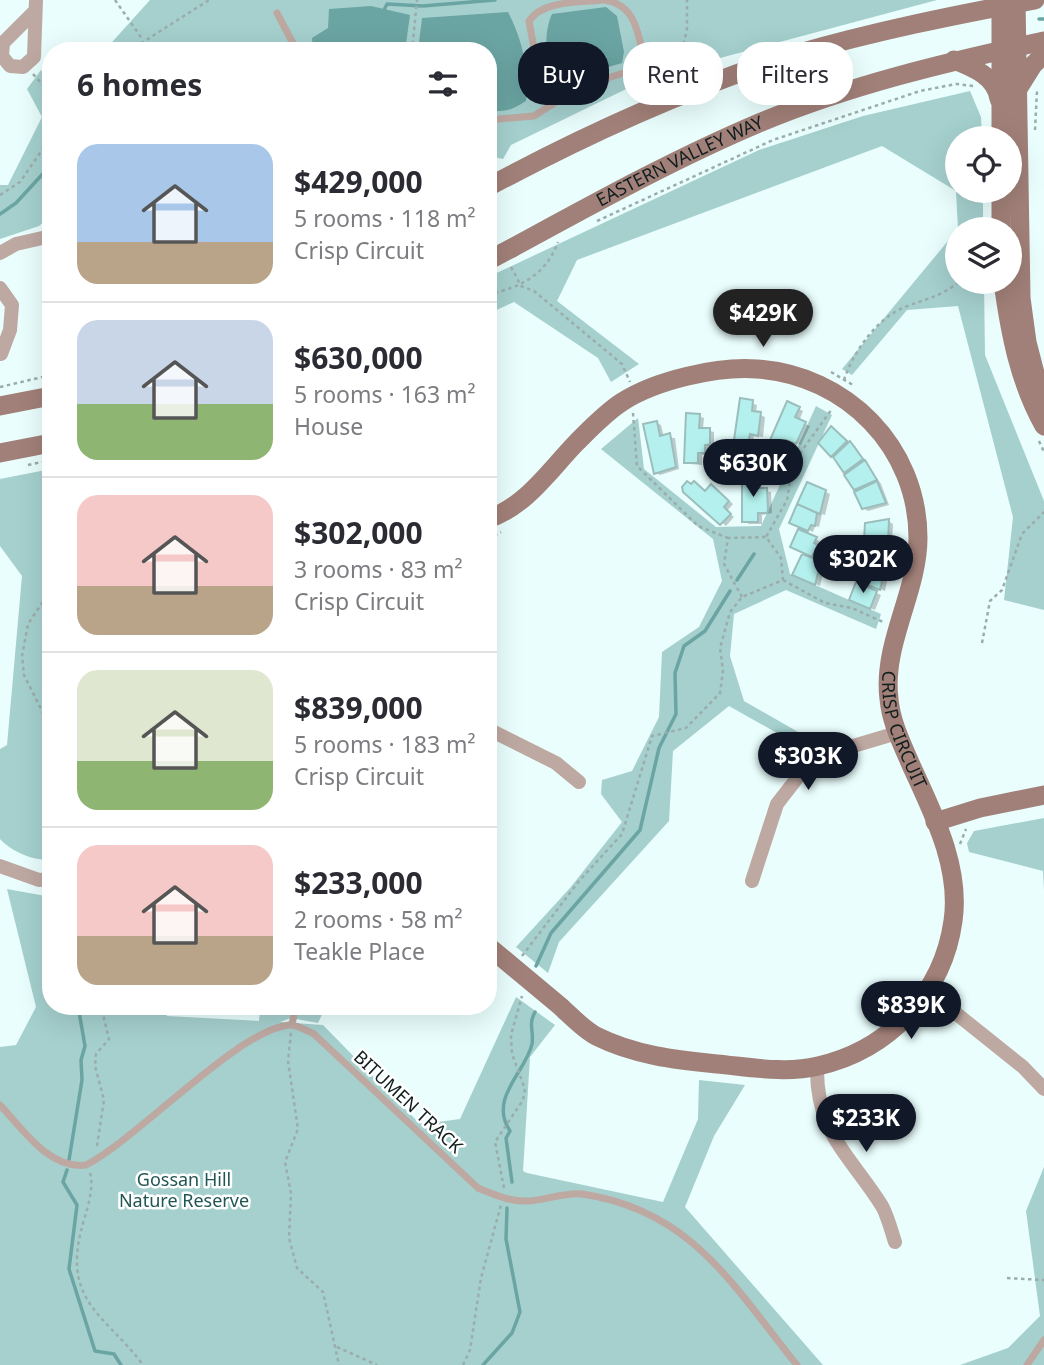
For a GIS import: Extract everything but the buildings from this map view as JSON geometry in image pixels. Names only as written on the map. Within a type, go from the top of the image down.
[{"type":"street","points":[[958,15],[975,0]]},
{"type":"street","points":[[723,80],[796,55],[909,24],[1014,2],[1001,126]]},
{"type":"street","points":[[36,6],[35,54],[27,66],[10,66],[4,60],[1,48],[36,6]]},
{"type":"street","name":"EASTERN VALLEY WAY","points":[[497,256],[677,161],[758,123],[862,86],[954,60],[1044,41]]},
{"type":"street","points":[[1009,48],[1017,91],[1021,298],[1027,342],[1044,408]]},
{"type":"street","points":[[1017,91],[1033,65],[1044,54]]},
{"type":"street","points":[[954,60],[985,75],[998,93],[1001,118]]},
{"type":"street","points":[[497,182],[586,137],[660,105]]},
{"type":"street","points":[[0,253],[16,244],[42,238]]},
{"type":"street","points":[[0,288],[12,305],[10,330],[1,354]]},
{"type":"street","points":[[1005,294],[1012,344],[1028,398],[1044,426]]},
{"type":"street","name":"CRISP CIRCUIT","points":[[497,516],[505,513],[543,481],[596,423],[632,397],[696,374],[729,369],[760,369],[805,377],[841,396],[867,416],[886,439],[906,476],[914,502],[918,539],[890,673],[888,698],[897,733],[946,848],[954,892],[953,923],[941,964],[928,991],[898,1026],[873,1044],[817,1067],[752,1067],[661,1059],[594,1035],[497,953]]},
{"type":"street","points":[[0,406],[42,398]]},
{"type":"street","points":[[0,453],[42,445]]},
{"type":"street","points":[[752,881],[777,804],[801,773],[843,749],[897,733]]},
{"type":"street","points":[[497,734],[556,763],[579,782]]},
{"type":"street","points":[[935,822],[980,808],[1042,796]]},
{"type":"street","points":[[0,866],[42,880]]},
{"type":"street","points":[[928,991],[1023,1067],[1044,1089]]},
{"type":"street","points":[[817,1067],[817,1097],[834,1139],[883,1208],[895,1242]]},
{"type":"lane","points":[[533,42],[529,21],[535,12],[553,3],[603,0],[618,2],[629,9],[640,42]]},
{"type":"lane","points":[[277,13],[292,42]]},
{"type":"lane","points":[[497,119],[534,116],[552,105]]},
{"type":"lane","points":[[0,1105],[48,1155],[70,1165],[86,1165],[238,1050],[269,1030],[292,1024],[294,1015]]},
{"type":"lane","name":"BITUMEN TRACK","points":[[292,1024],[314,1034],[471,1183],[504,1198],[527,1201],[580,1194],[647,1213],[679,1229],[711,1259],[797,1365]]},
{"type":"lane","points":[[1027,1365],[1044,1340]]},
{"type":"path","points":[[115,0],[143,40]]},
{"type":"path","points":[[140,42],[209,0]]},
{"type":"path","points":[[684,42],[687,0]]},
{"type":"path","points":[[413,42],[417,1]]},
{"type":"path","points":[[27,66],[42,84]]},
{"type":"path","points":[[597,221],[773,139],[920,91],[957,84],[976,87]]},
{"type":"path","points":[[0,195],[20,182],[42,151]]},
{"type":"path","points":[[497,293],[521,286],[541,272],[559,239],[546,243]]},
{"type":"path","points":[[521,286],[534,291],[622,364],[632,397],[637,466],[698,526],[728,538],[766,537]]},
{"type":"path","points":[[839,414],[852,357],[888,317],[902,308],[945,293]]},
{"type":"path","points":[[830,371],[841,396]]},
{"type":"path","points":[[626,418],[638,376]]},
{"type":"path","points":[[0,387],[42,377]]},
{"type":"path","points":[[766,537],[787,500],[793,463],[841,396]]},
{"type":"path","points":[[982,643],[990,601],[1002,590],[1022,534],[1044,512]]},
{"type":"path","points":[[497,534],[509,528]]},
{"type":"path","points":[[766,537],[781,558],[783,580]]},
{"type":"path","points":[[728,538],[724,565],[742,597]]},
{"type":"path","points":[[463,1365],[470,1350],[485,1261],[504,1198],[495,1142],[523,1100],[521,1074],[516,1065],[511,1035],[521,1002],[523,975],[518,961],[579,881],[622,834],[652,736],[686,728],[720,693],[723,671],[720,648],[730,612],[742,597],[783,580]]},
{"type":"path","points":[[783,580],[825,604],[852,608],[886,623],[889,613]]},
{"type":"path","points":[[42,603],[29,624],[22,656],[24,674],[42,711]]},
{"type":"path","points":[[946,848],[962,844],[964,830],[974,826]]},
{"type":"path","points":[[103,1015],[109,1039],[96,1054],[95,1066],[104,1100],[98,1144],[86,1165],[92,1176],[76,1250],[78,1270],[87,1301],[101,1322],[130,1347],[143,1365]]},
{"type":"path","points":[[292,1024],[288,1061],[298,1129],[285,1162],[291,1194],[289,1238],[297,1268],[323,1292],[340,1365]]},
{"type":"path","points":[[1007,1278],[1044,1280]]},
{"type":"path","points":[[337,1347],[377,1365]]},
{"type":"green space","points":[[150,0],[937,0],[780,42],[737,42],[737,54],[723,57],[723,42],[623,42],[623,91],[609,97],[609,42],[518,42],[518,105],[593,105],[511,145],[503,159],[497,158],[497,42],[112,42]]},
{"type":"green space","points":[[41,70],[42,117],[27,89]]},
{"type":"green space","points":[[970,91],[981,117],[981,126],[945,126],[945,184],[882,146],[577,260],[557,301],[639,364],[611,382],[598,358],[514,302],[497,310],[497,273],[759,150],[863,116]]},
{"type":"green space","points":[[42,117],[42,224],[0,239],[0,185],[8,185]]},
{"type":"green space","points":[[957,203],[983,203],[983,217],[957,217]]},
{"type":"green space","points":[[945,245],[945,294],[984,294],[985,355],[1044,501],[1044,610],[1004,600],[1013,517],[958,306],[907,310],[852,375],[842,369]]},
{"type":"green space","points":[[816,406],[832,415],[779,529],[790,574],[881,614],[876,629],[786,590],[734,614],[730,656],[744,701],[819,744],[807,750],[729,706],[673,751],[669,821],[559,942],[548,973],[516,947],[570,888],[622,822],[601,794],[602,780],[632,771],[659,717],[662,652],[699,627],[722,581],[713,539],[601,449],[638,418],[644,469],[716,527],[761,526]]},
{"type":"green space","points":[[42,471],[42,859],[23,855],[0,839],[0,749],[7,745],[22,576],[0,546],[0,479]]},
{"type":"green space","points":[[1044,818],[1044,890],[1043,871],[969,852],[967,843],[974,831]]},
{"type":"green space","name":"Gossan Hill Nature Reserve","points":[[7,889],[42,895],[42,1015],[166,1015],[259,1021],[259,1015],[322,1015],[318,1023],[291,1018],[280,1022],[323,1025],[423,1124],[460,1119],[516,997],[555,1025],[530,1057],[523,1171],[663,1202],[698,1119],[699,1080],[745,1085],[714,1136],[685,1207],[823,1365],[0,1365],[0,1047],[16,1045],[36,1007]]},
{"type":"green space","points":[[1044,1167],[1044,1365],[960,1365],[1008,1348],[1040,1316],[1026,1211]]},
{"type":"shaded area","points":[[371,6],[410,15],[406,42],[312,42],[312,38],[328,28],[329,9]]},
{"type":"shaded area","points":[[606,7],[617,16],[623,47],[622,63],[609,67],[609,42],[546,42],[552,14]]},
{"type":"shaded area","points":[[508,12],[520,42],[519,105],[508,110],[497,111],[497,42],[419,42],[422,18]]},
{"type":"waterway","points":[[383,12],[387,4],[423,6],[495,0]]},
{"type":"waterway","points":[[1039,19],[1044,19]]},
{"type":"waterway","points":[[0,214],[16,203],[42,175]]},
{"type":"waterway","points":[[737,580],[754,554]]},
{"type":"waterway","points":[[536,966],[551,933],[640,830],[659,748],[676,714],[675,673],[684,646],[705,631],[730,591]]},
{"type":"waterway","points":[[512,1182],[506,1138],[510,1131],[504,1119],[503,1107],[510,1086],[532,1044],[535,1012]]},
{"type":"waterway","points":[[69,1160],[85,1046],[80,1015]]},
{"type":"waterway","points":[[67,1170],[63,1182],[77,1205],[69,1269],[95,1351],[114,1354],[121,1365]]},
{"type":"waterway","points":[[483,1365],[512,1333],[520,1312],[506,1239],[507,1208]]}]
